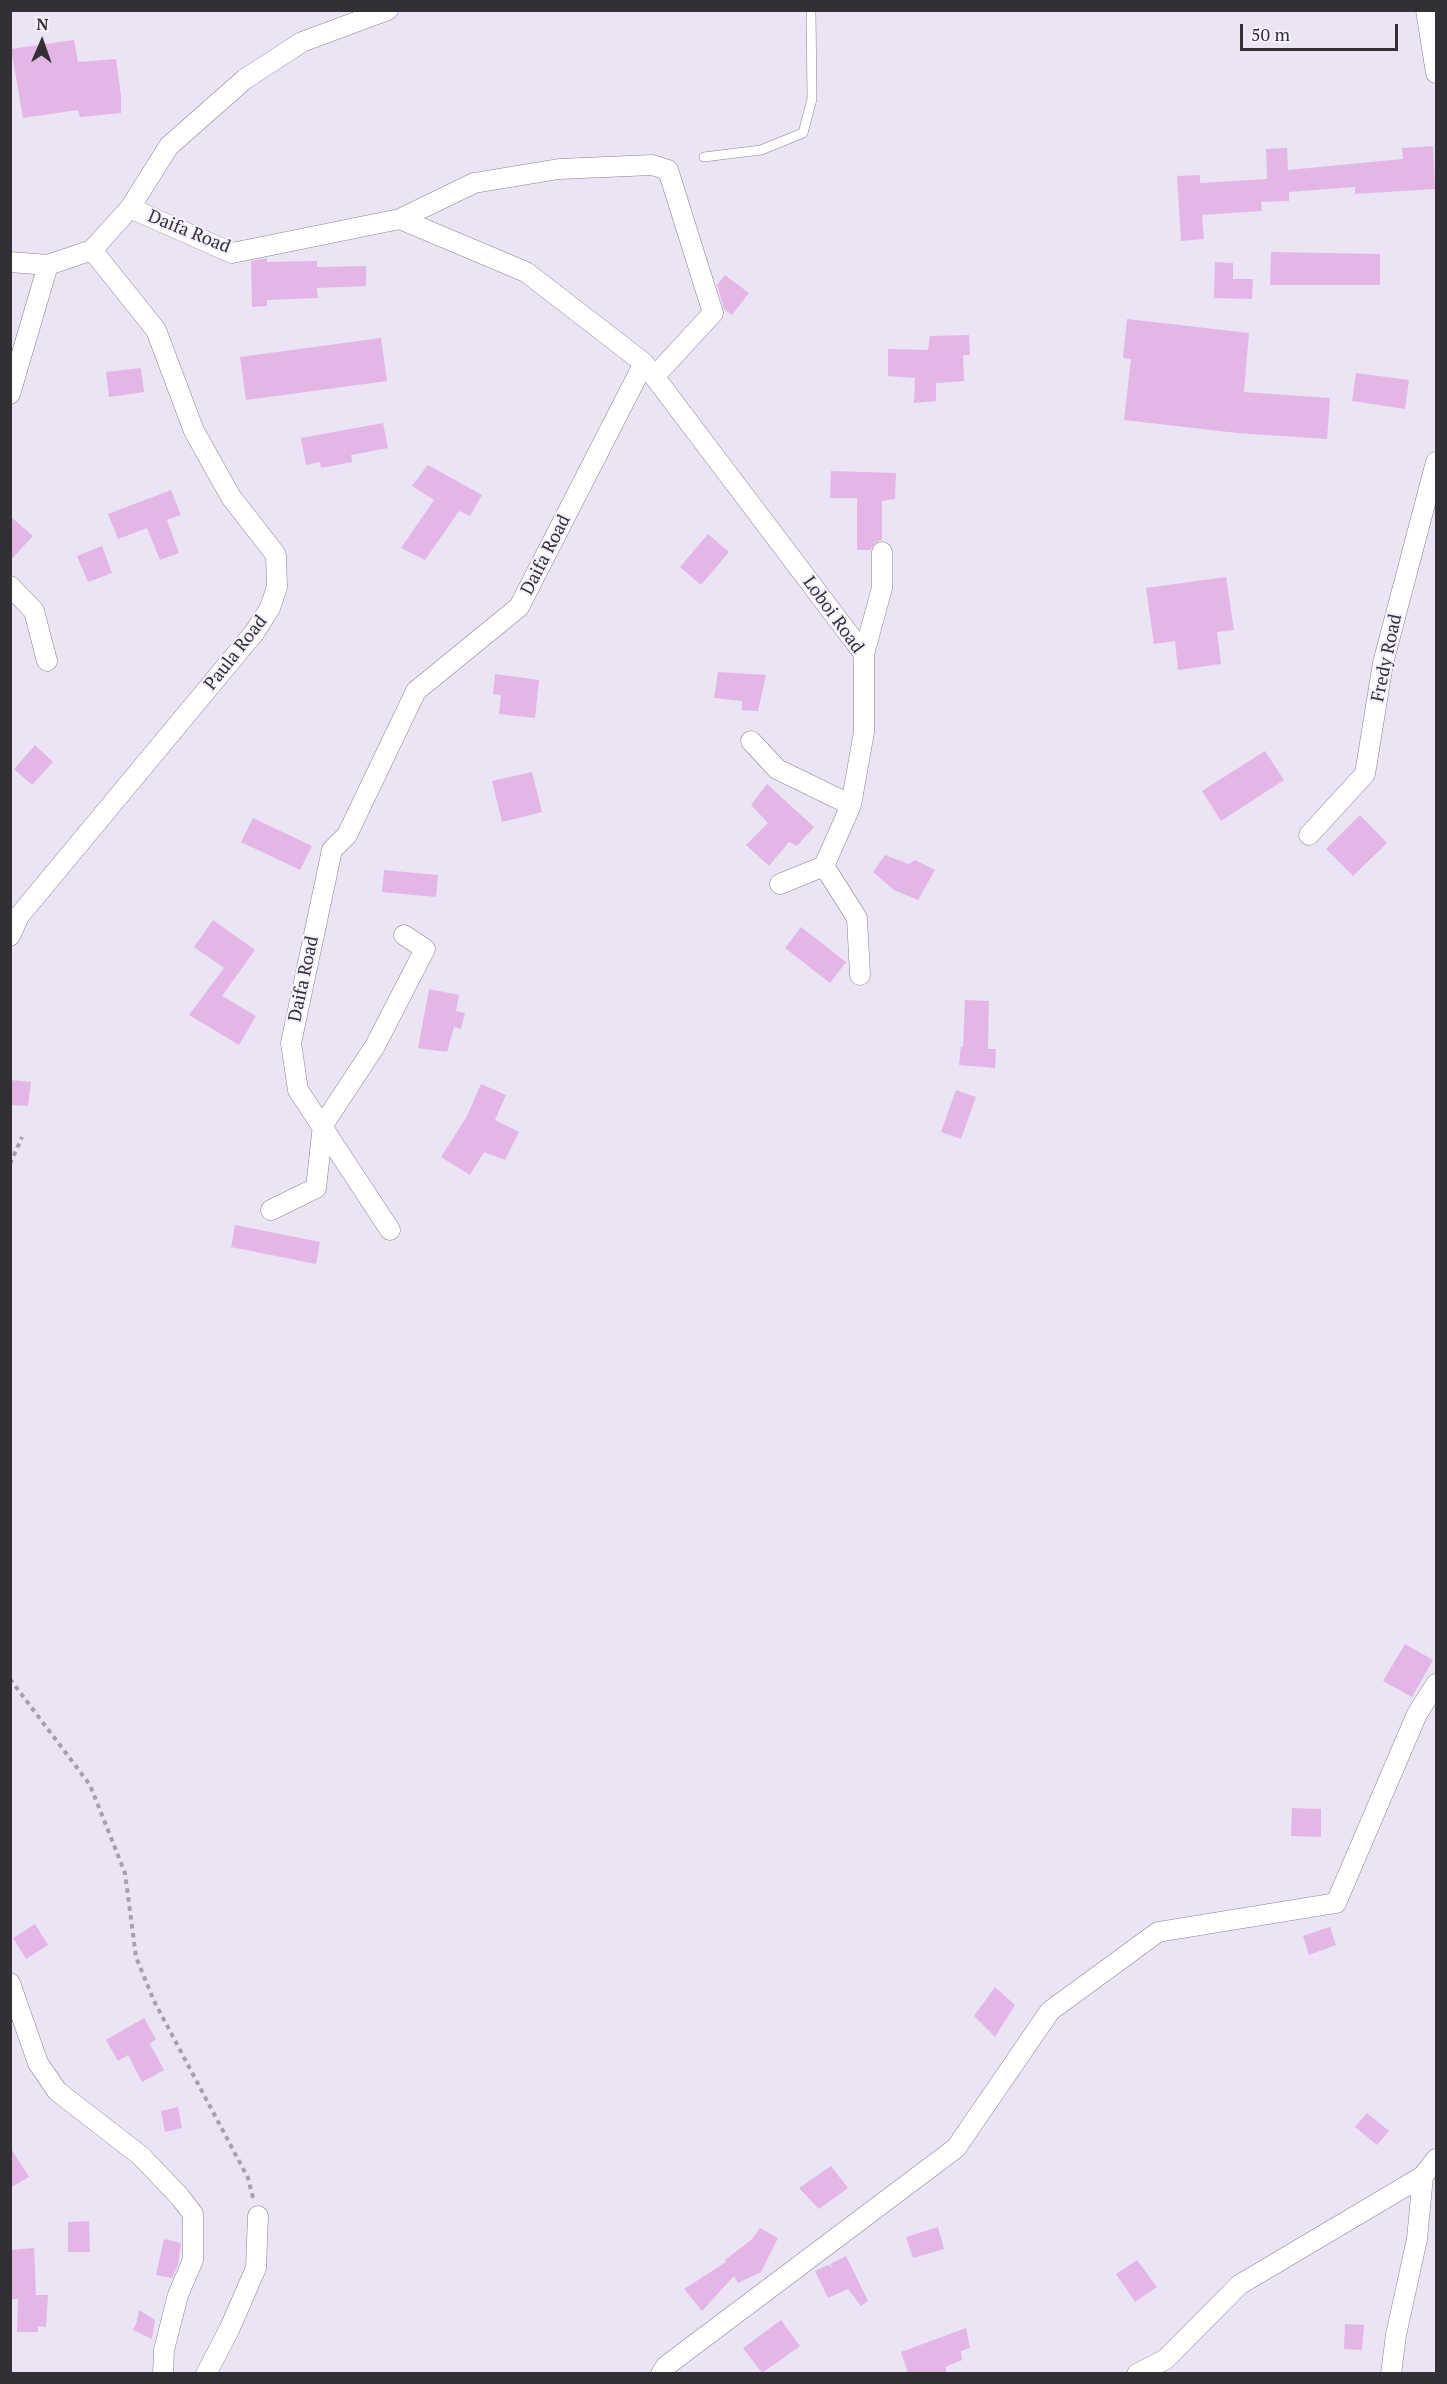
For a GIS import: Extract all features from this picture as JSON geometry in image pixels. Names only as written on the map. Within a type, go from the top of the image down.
[{"type":"street","points":[[10,262],[48,265],[92,250],[130,208],[169,146],[245,79],[302,42],[388,10]]},
{"type":"street","points":[[1426,10],[1437,73]]},
{"type":"street","name":"Daifa Road","points":[[130,208],[232,253],[400,219],[474,183],[559,170],[652,165],[668,170],[713,313],[649,370],[519,607],[416,691],[347,835],[332,850],[291,1043],[298,1089],[390,1230]]},
{"type":"street","points":[[400,219],[526,272],[649,370]]},
{"type":"street","name":"Paula Road","points":[[10,936],[20,916],[254,633],[270,608],[278,587],[276,555],[231,497],[194,431],[156,330],[92,250]]},
{"type":"street","points":[[10,394],[48,265]]},
{"type":"street","name":"Loboi Road","points":[[649,370],[864,654],[864,732],[851,806],[824,866]]},
{"type":"street","name":"Fredy Road","points":[[1310,836],[1365,774],[1383,663],[1437,462]]},
{"type":"street","points":[[864,654],[882,588],[882,552]]},
{"type":"street","points":[[10,586],[34,611],[47,661]]},
{"type":"street","points":[[751,741],[777,769],[851,806]]},
{"type":"street","points":[[780,884],[824,866],[857,918],[860,975]]},
{"type":"street","points":[[271,1210],[316,1188],[323,1125],[375,1046],[425,949],[404,934]]},
{"type":"street","points":[[662,2373],[666,2366],[956,2148],[1050,2011],[1158,1932],[1336,1903],[1417,1714],[1437,1684]]},
{"type":"street","points":[[10,1983],[38,2063],[57,2091],[141,2157],[180,2197],[193,2214],[193,2260],[178,2295],[164,2350],[163,2373]]},
{"type":"street","points":[[1137,2373],[1166,2359],[1239,2285],[1423,2176],[1437,2158]]},
{"type":"street","points":[[1391,2373],[1396,2335],[1417,2239],[1423,2176]]},
{"type":"street","points":[[206,2373],[229,2330],[256,2268],[258,2216]]},
{"type":"lane","points":[[704,157],[761,150],[803,133],[812,99],[811,10]]},
{"type":"path","points":[[10,1164],[22,1137]]},
{"type":"path","points":[[10,1679],[90,1785],[124,1874],[136,1957],[154,2001],[248,2178],[258,2216]]},
{"type":"building","points":[[74,40],[78,62],[116,59],[121,113],[80,117],[78,110],[23,118],[11,49]]},
{"type":"building","points":[[1433,146],[1435,189],[1355,194],[1355,187],[1289,192],[1289,201],[1261,202],[1262,211],[1202,215],[1204,239],[1181,241],[1177,176],[1200,175],[1200,183],[1267,179],[1266,149],[1287,148],[1288,170],[1403,159],[1402,148]]},
{"type":"building","points":[[1271,252],[1380,254],[1380,285],[1270,285]]},
{"type":"building","points":[[267,258],[267,262],[317,261],[317,267],[366,266],[366,286],[317,288],[318,298],[267,300],[267,306],[252,307],[251,261]]},
{"type":"building","points":[[1215,262],[1233,263],[1233,279],[1253,279],[1252,299],[1214,298]]},
{"type":"building","points":[[725,275],[749,293],[732,315],[724,309],[717,285]]},
{"type":"building","points":[[1127,319],[1249,333],[1244,392],[1330,398],[1327,439],[1237,433],[1124,420],[1131,359],[1123,358]]},
{"type":"building","points":[[969,335],[970,355],[963,355],[964,381],[936,383],[936,401],[914,403],[915,378],[888,376],[888,349],[928,350],[930,336]]},
{"type":"building","points":[[381,338],[387,381],[246,400],[240,357]]},
{"type":"building","points":[[141,368],[144,392],[109,397],[106,372]]},
{"type":"building","points":[[1356,373],[1409,380],[1405,409],[1352,401]]},
{"type":"building","points":[[383,423],[388,448],[351,455],[352,462],[321,468],[320,462],[306,465],[301,438]]},
{"type":"building","points":[[428,465],[482,495],[470,516],[459,511],[425,560],[401,548],[434,500],[412,486]]},
{"type":"building","points":[[831,471],[896,473],[895,499],[882,501],[882,540],[876,542],[870,550],[857,550],[857,498],[830,498]]},
{"type":"building","points":[[171,490],[181,515],[167,520],[179,553],[160,560],[147,528],[118,539],[108,514]]},
{"type":"building","points":[[10,516],[33,536],[10,561]]},
{"type":"building","points":[[708,534],[729,552],[701,585],[680,567]]},
{"type":"building","points":[[102,546],[112,573],[88,582],[77,556]]},
{"type":"building","points":[[1226,577],[1234,630],[1217,632],[1221,664],[1178,670],[1175,641],[1154,644],[1146,588]]},
{"type":"building","points":[[718,672],[766,675],[758,711],[742,710],[742,701],[714,698]]},
{"type":"building","points":[[495,674],[539,680],[535,718],[499,714],[501,695],[493,694]]},
{"type":"building","points":[[35,745],[53,762],[32,785],[14,769]]},
{"type":"building","points":[[1265,751],[1284,780],[1221,821],[1202,791]]},
{"type":"building","points":[[532,772],[542,812],[502,822],[492,781]]},
{"type":"building","points":[[767,784],[814,827],[797,846],[789,842],[769,866],[746,845],[768,823],[751,805]]},
{"type":"building","points":[[1360,815],[1387,843],[1353,876],[1326,849]]},
{"type":"building","points":[[253,818],[312,846],[300,870],[241,842]]},
{"type":"building","points":[[885,855],[909,864],[915,860],[935,870],[918,900],[894,890],[873,872]]},
{"type":"building","points":[[384,870],[438,875],[436,897],[382,892]]},
{"type":"building","points":[[213,920],[255,950],[222,996],[256,1016],[239,1045],[189,1015],[224,968],[194,947]]},
{"type":"building","points":[[801,927],[846,962],[830,983],[785,948]]},
{"type":"building","points":[[429,989],[459,995],[456,1011],[465,1013],[461,1029],[454,1027],[447,1052],[418,1048]]},
{"type":"building","points":[[965,1000],[989,1001],[988,1049],[996,1049],[995,1068],[959,1065],[961,1046],[963,1047]]},
{"type":"building","points":[[10,1080],[31,1082],[28,1106],[10,1105]]},
{"type":"building","points":[[481,1084],[506,1095],[495,1120],[519,1132],[505,1160],[484,1152],[470,1175],[441,1157],[467,1116]]},
{"type":"building","points":[[956,1090],[976,1097],[961,1139],[941,1132]]},
{"type":"building","points":[[235,1225],[320,1242],[316,1264],[231,1247]]},
{"type":"building","points":[[1405,1644],[1433,1660],[1412,1697],[1383,1681]]},
{"type":"building","points":[[1292,1808],[1321,1809],[1321,1837],[1291,1836]]},
{"type":"building","points":[[35,1924],[48,1945],[26,1959],[13,1938]]},
{"type":"building","points":[[1330,1927],[1336,1945],[1309,1955],[1303,1936]]},
{"type":"building","points":[[995,1987],[1015,2005],[995,2037],[974,2016]]},
{"type":"building","points":[[144,2018],[156,2039],[150,2044],[164,2070],[142,2082],[128,2055],[118,2061],[106,2040]]},
{"type":"building","points":[[178,2107],[182,2128],[165,2132],[161,2111]]},
{"type":"building","points":[[1367,2113],[1389,2131],[1377,2145],[1355,2127]]},
{"type":"building","points":[[10,2147],[29,2177],[10,2188]]},
{"type":"building","points":[[831,2166],[848,2188],[819,2209],[799,2188]]},
{"type":"building","points":[[89,2221],[90,2252],[68,2252],[68,2222]]},
{"type":"building","points":[[938,2227],[944,2249],[913,2258],[906,2237]]},
{"type":"building","points":[[760,2228],[778,2238],[761,2272],[738,2283],[734,2276],[702,2311],[684,2289],[726,2262],[725,2260],[752,2239]]},
{"type":"building","points":[[164,2239],[181,2243],[178,2265],[172,2278],[156,2275]]},
{"type":"building","points":[[34,2248],[36,2295],[48,2295],[46,2327],[38,2326],[38,2332],[17,2332],[18,2299],[10,2299],[10,2250]]},
{"type":"building","points":[[846,2256],[868,2301],[861,2306],[848,2289],[828,2298],[815,2271],[828,2265],[833,2268],[830,2264]]},
{"type":"building","points":[[1137,2260],[1157,2287],[1135,2302],[1116,2274]]},
{"type":"building","points":[[139,2310],[155,2320],[152,2339],[133,2330]]},
{"type":"building","points":[[781,2320],[800,2346],[762,2373],[743,2348]]},
{"type":"building","points":[[1345,2324],[1364,2325],[1362,2350],[1344,2349]]},
{"type":"building","points":[[966,2328],[970,2348],[961,2351],[962,2360],[945,2367],[947,2373],[908,2373],[901,2352]]}]
